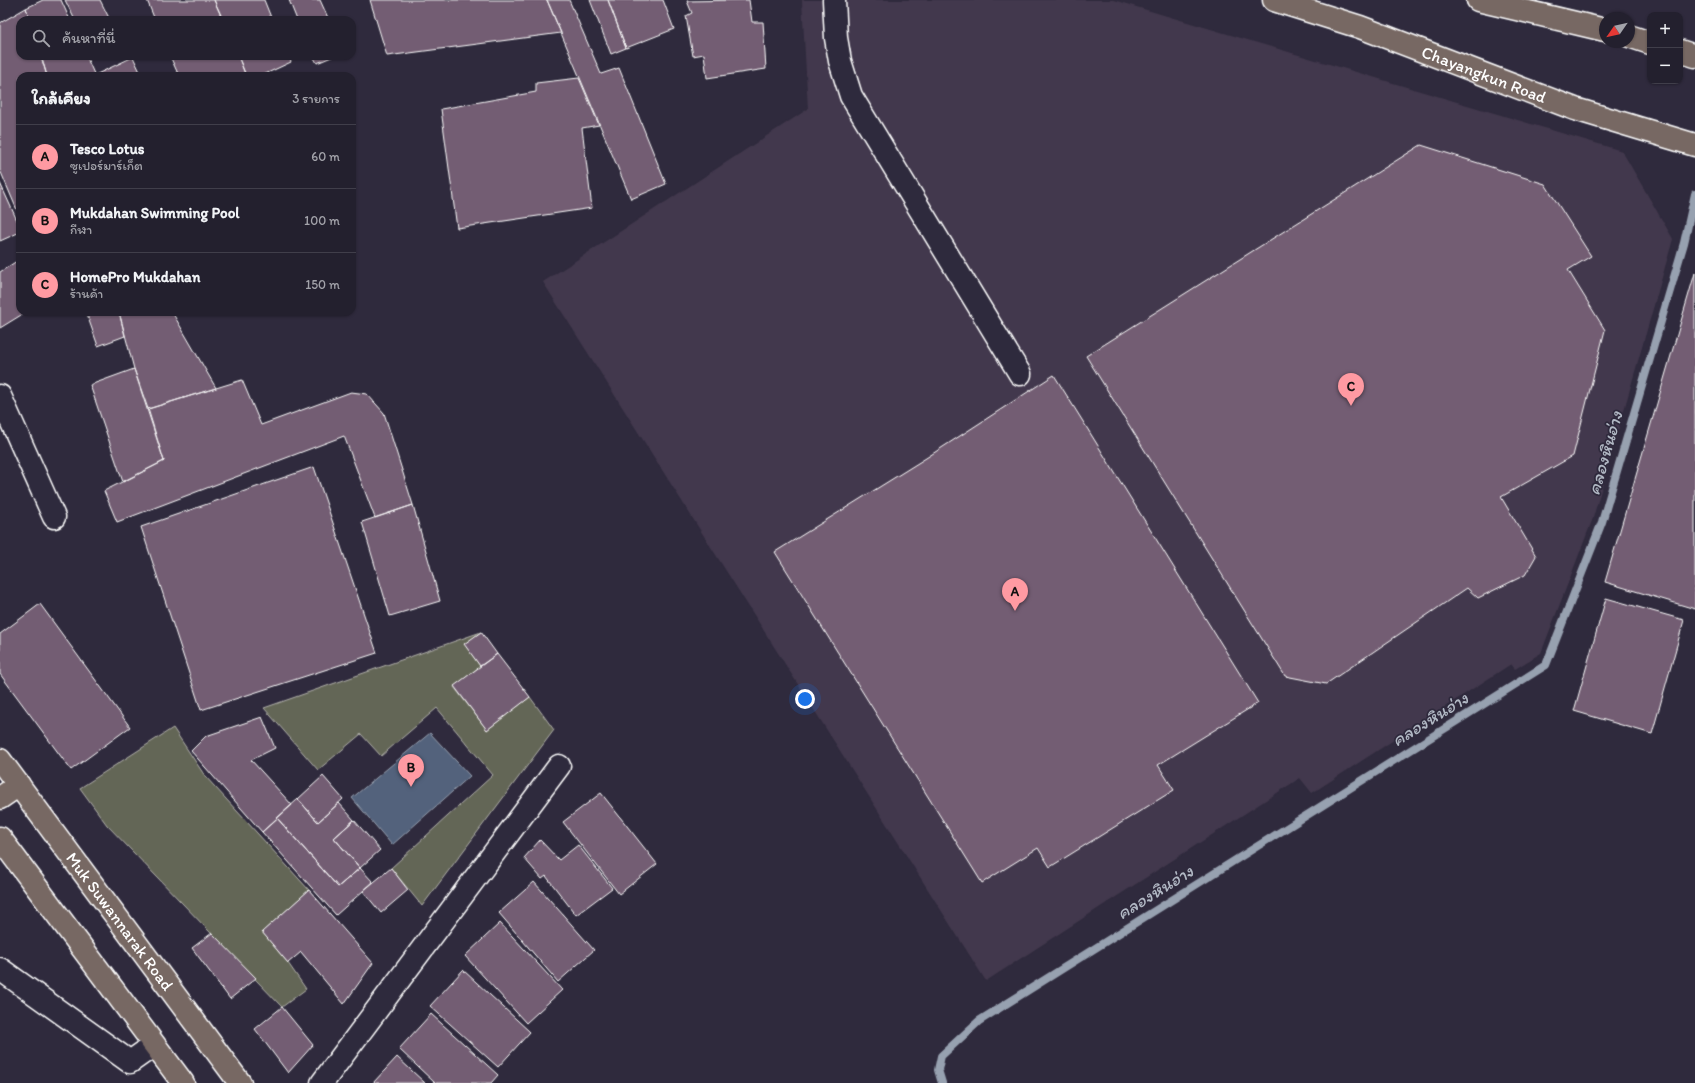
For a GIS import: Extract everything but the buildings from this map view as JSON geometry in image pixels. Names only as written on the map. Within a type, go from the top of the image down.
[{"type":"main road","name":"Chayangkun Road","points":[[1274,0],[1360,27],[1575,109],[1695,146]]},
{"type":"main road","points":[[1478,0],[1599,29]]},
{"type":"main road","points":[[1635,38],[1647,41]]},
{"type":"main road","points":[[1683,52],[1695,56]]},
{"type":"main road","name":"Muk Suwannarak Road","points":[[0,760],[240,1083]]},
{"type":"main road","points":[[0,798],[19,785]]},
{"type":"main road","points":[[0,838],[183,1083]]},
{"type":"street","points":[[834,0],[836,38],[840,61],[851,96],[1020,374]]},
{"type":"street","points":[[0,396],[54,517]]},
{"type":"street","points":[[322,1083],[559,766]]},
{"type":"street","points":[[0,969],[130,1062],[154,1045]]},
{"type":"shaded area","points":[[802,0],[1113,0],[1622,151],[1673,239],[1593,518],[1541,653],[1515,669],[1511,664],[1312,793],[1300,778],[986,981],[543,282],[808,109]]},
{"type":"green space","points":[[481,632],[465,644],[480,666],[454,687],[487,730],[530,697],[554,730],[422,906],[391,868],[493,775],[437,708],[381,756],[361,734],[318,770],[264,708]]},
{"type":"green space","points":[[173,728],[205,776],[309,890],[262,932],[288,963],[306,989],[282,1007],[107,825],[80,788]]},
{"type":"water","points":[[430,733],[470,776],[392,845],[352,798]]},
{"type":"waterway","name":"คลองหินอ่าง","points":[[942,1083],[938,1070],[941,1056],[979,1021],[1546,665],[1602,522],[1684,243],[1695,194]]},
{"type":"place","name":"HomePro Mukdahan","points":[[1351,406]]},
{"type":"place","name":"Tesco Lotus","points":[[1015,611]]},
{"type":"place","name":"Mukdahan Swimming Pool","points":[[411,787]]}]
